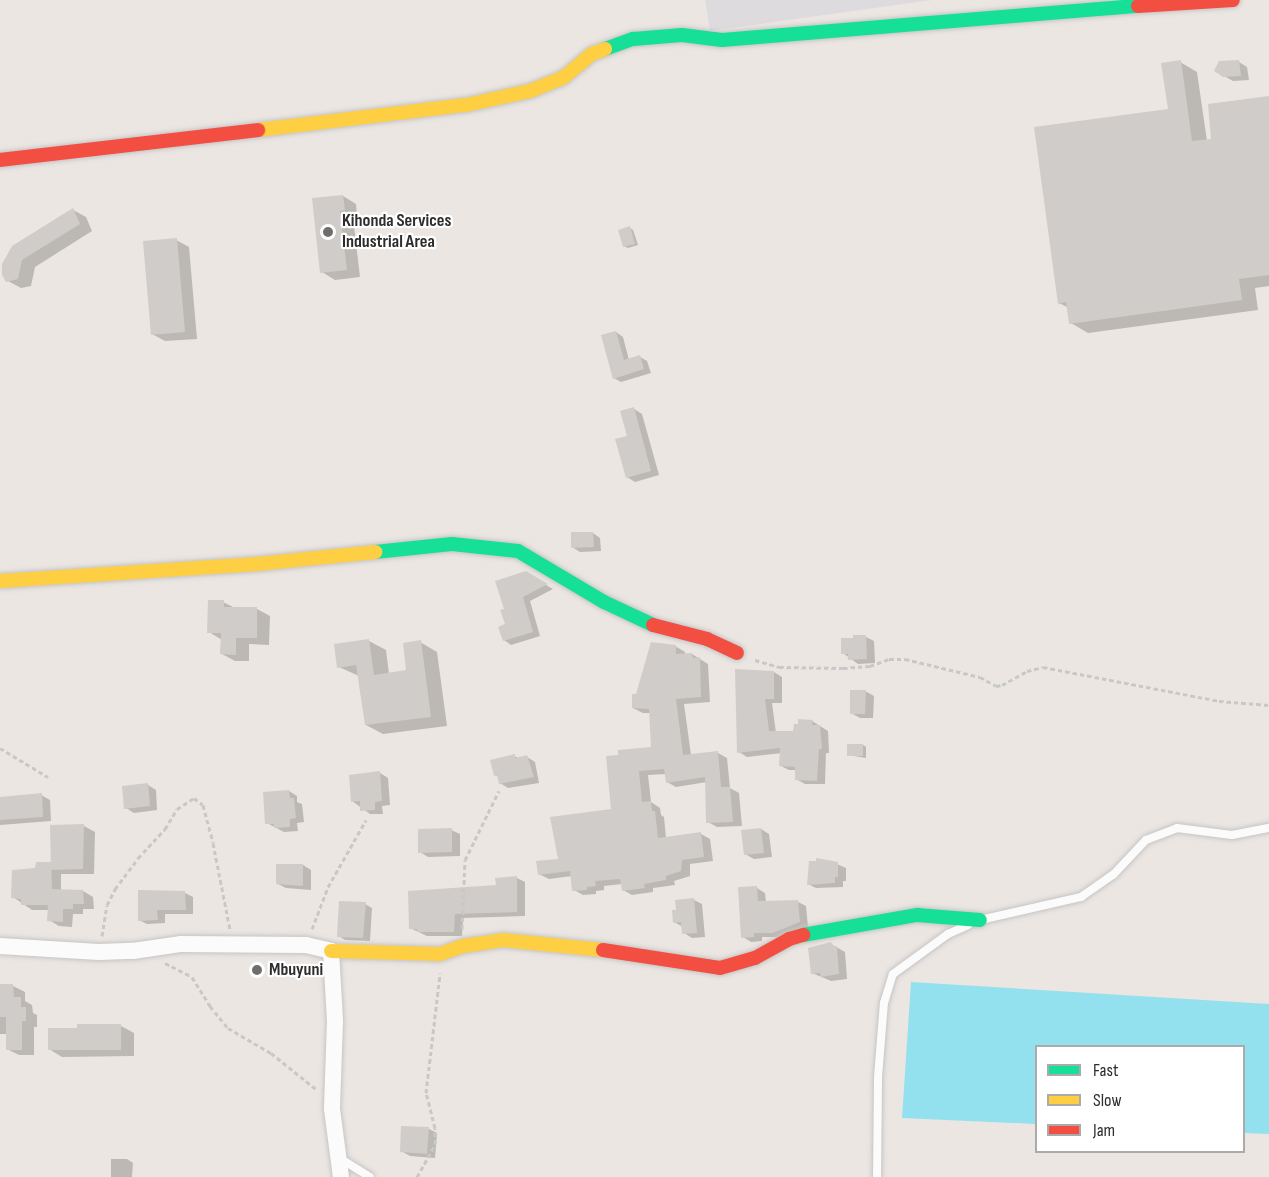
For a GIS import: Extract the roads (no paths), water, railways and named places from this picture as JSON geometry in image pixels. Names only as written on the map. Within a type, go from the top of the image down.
[{"type":"street","points":[[0,160],[466,105],[530,91],[563,78],[592,54],[609,46],[659,35],[722,40],[1026,14],[1233,0]]},
{"type":"street","points":[[0,581],[257,564],[452,544],[488,546],[518,551],[604,602],[653,626],[707,639],[737,653]]},
{"type":"street","points":[[0,946],[99,952],[133,951],[181,944],[306,945],[332,951],[440,954],[463,946],[503,940],[561,948],[617,951],[672,963],[720,968],[755,958],[789,939],[828,929],[917,915],[980,920]]},
{"type":"street","points":[[332,951],[335,1022],[332,1109],[341,1159],[341,1177]]},
{"type":"lane","points":[[877,1177],[878,1077],[884,1003],[893,974],[948,934],[980,920],[1081,897],[1113,876],[1146,840],[1177,828],[1232,835],[1269,828]]},
{"type":"lane","points":[[341,1159],[370,1177]]},
{"type":"water","points":[[911,982],[1269,1004],[1269,1134],[1245,1133],[1245,1045],[1035,1045],[1035,1124],[902,1118]]},
{"type":"place","name":"Kihonda Services Industrial Area","points":[[328,232]]},
{"type":"place","name":"Mbuyuni","points":[[257,970]]}]
